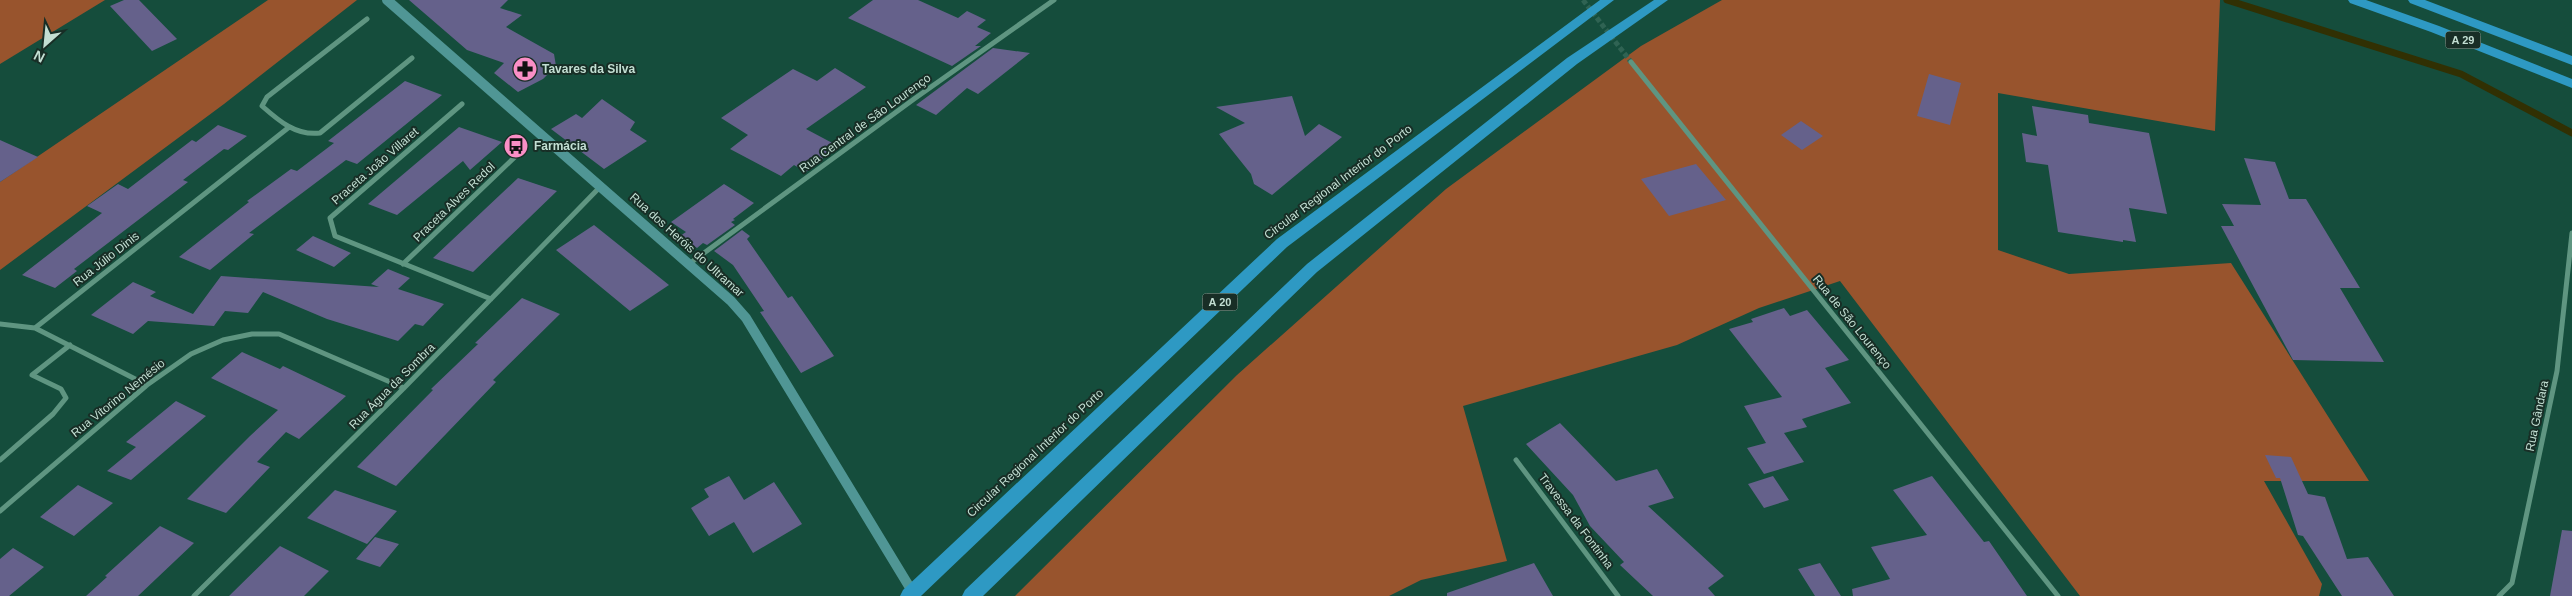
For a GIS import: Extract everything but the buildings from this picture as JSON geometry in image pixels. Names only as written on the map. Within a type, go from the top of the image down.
[{"type":"highway","name":"Circular Regional Interior do Porto","points":[[908,596],[1282,243],[1608,0]]},
{"type":"highway","points":[[971,596],[1312,268],[1572,62],[1662,0]]},
{"type":"highway","name":"A 29","points":[[2354,0],[2435,29],[2572,84]]},
{"type":"highway","name":"A 29","points":[[2414,0],[2572,61]]},
{"type":"street","name":"Rua dos Heróis do Ultramar","points":[[387,0],[689,264],[746,318],[915,596]]},
{"type":"street","name":"Rua Central de São Lourenço","points":[[689,264],[914,99],[1054,0]]},
{"type":"street","points":[[367,20],[264,100],[262,106],[288,128],[311,134],[325,130],[412,58]]},
{"type":"street","name":"Rua de São Lourenço","points":[[1631,62],[2058,596]]},
{"type":"street","name":"Praceta João Villaret","points":[[462,104],[330,218],[335,236],[491,298]]},
{"type":"street","name":"Rua Júlio Dinis","points":[[35,328],[288,128]]},
{"type":"street","name":"Praceta Alves Redol","points":[[403,264],[518,154]]},
{"type":"street","name":"Rua Água da Sombra","points":[[194,596],[404,388],[600,187]]},
{"type":"street","name":"Rua Gândara","points":[[2499,596],[2512,584],[2557,371],[2572,233]]},
{"type":"street","points":[[0,324],[35,328],[147,385]]},
{"type":"street","name":"Rua Vitorino Nemésio","points":[[0,511],[147,385],[191,354],[223,340],[252,334],[279,334],[404,388]]},
{"type":"street","points":[[0,460],[54,414],[66,398],[61,389],[32,374],[70,346]]},
{"type":"street","name":"Travessa da Fontinha","points":[[1516,460],[1618,596]]},
{"type":"shaded area","points":[[0,0],[105,0],[0,64]]},
{"type":"shaded area","points":[[268,0],[357,0],[224,104],[0,270],[0,182]]},
{"type":"shaded area","points":[[1722,0],[2220,0],[2215,131],[1998,93],[1998,250],[2069,274],[2231,263],[2369,481],[2264,481],[2322,584],[2319,596],[2080,596],[1840,281],[1759,308],[1677,345],[1463,406],[1507,561],[1421,580],[1389,596],[1015,596],[1237,375],[1446,189],[1641,46]]},
{"type":"waterway","points":[[2227,0],[2461,74],[2572,133]]},
{"type":"tunnel","points":[[1583,0],[1631,62]]},
{"type":"place","name":"Tavares da Silva","points":[[525,69]]},
{"type":"place","name":"Farmácia","points":[[516,146]]}]
